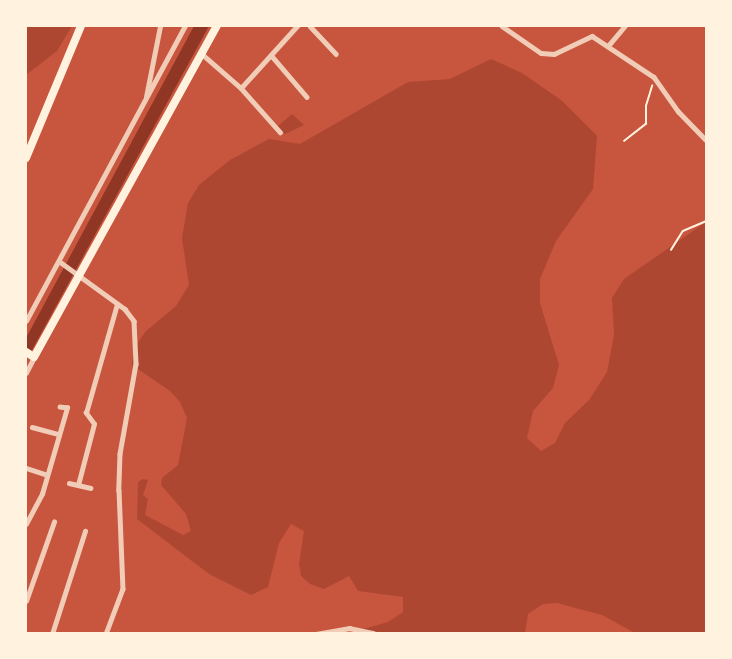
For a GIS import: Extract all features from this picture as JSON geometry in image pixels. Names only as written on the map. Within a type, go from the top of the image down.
[{"type":"main road","points":[[26,158],[81,26]]},
{"type":"main road","points":[[30,355],[216,26]]},
{"type":"street","points":[[144,102],[160,26]]},
{"type":"street","points":[[26,321],[185,26]]},
{"type":"street","points":[[241,88],[297,26]]},
{"type":"street","points":[[310,26],[336,54]]},
{"type":"street","points":[[502,26],[541,53],[554,54],[585,37],[608,46],[654,77],[678,111],[706,140]]},
{"type":"street","points":[[512,33],[516,26]]},
{"type":"street","points":[[608,46],[625,26]]},
{"type":"street","points":[[202,54],[241,88],[280,132]]},
{"type":"street","points":[[271,55],[307,97]]},
{"type":"street","points":[[59,261],[117,303],[134,321],[136,364],[120,454],[123,589],[106,633]]},
{"type":"street","points":[[78,485],[94,424],[86,413],[117,303]]},
{"type":"street","points":[[26,373],[30,355]]},
{"type":"street","points":[[26,524],[47,475],[67,408],[60,407]]},
{"type":"street","points":[[32,427],[59,434]]},
{"type":"street","points":[[26,468],[47,475]]},
{"type":"street","points":[[69,483],[90,488]]},
{"type":"street","points":[[26,601],[54,522]]},
{"type":"street","points":[[52,633],[85,531]]},
{"type":"street","points":[[26,578],[33,582]]},
{"type":"street","points":[[316,633],[349,628],[373,633]]},
{"type":"street","points":[[268,633],[304,633]]},
{"type":"path","points":[[624,141],[646,124],[646,106],[654,77]]},
{"type":"path","points":[[671,250],[683,231],[706,221]]},
{"type":"shaded area","points":[[26,26],[72,26],[57,51],[26,75]]},
{"type":"shaded area","points":[[194,26],[209,26],[26,361],[26,338]]},
{"type":"shaded area","points":[[491,59],[522,73],[561,100],[597,136],[593,189],[556,241],[540,279],[540,303],[559,365],[553,388],[533,411],[527,438],[541,451],[555,443],[565,423],[589,400],[607,372],[614,335],[612,298],[624,279],[706,222],[706,633],[635,633],[602,615],[557,603],[543,604],[528,614],[525,633],[349,633],[388,622],[403,612],[403,597],[358,591],[349,576],[324,589],[310,584],[301,576],[299,564],[304,531],[291,524],[279,543],[268,587],[251,595],[209,574],[137,519],[138,482],[143,479],[148,480],[143,495],[148,499],[145,515],[183,535],[191,531],[186,514],[161,485],[162,478],[178,465],[187,418],[180,402],[170,391],[132,365],[134,348],[146,331],[176,306],[189,285],[182,238],[188,203],[199,185],[230,160],[269,139],[300,144],[408,82],[450,79]]},
{"type":"shaded area","points":[[292,114],[304,125],[285,134],[278,126]]}]
